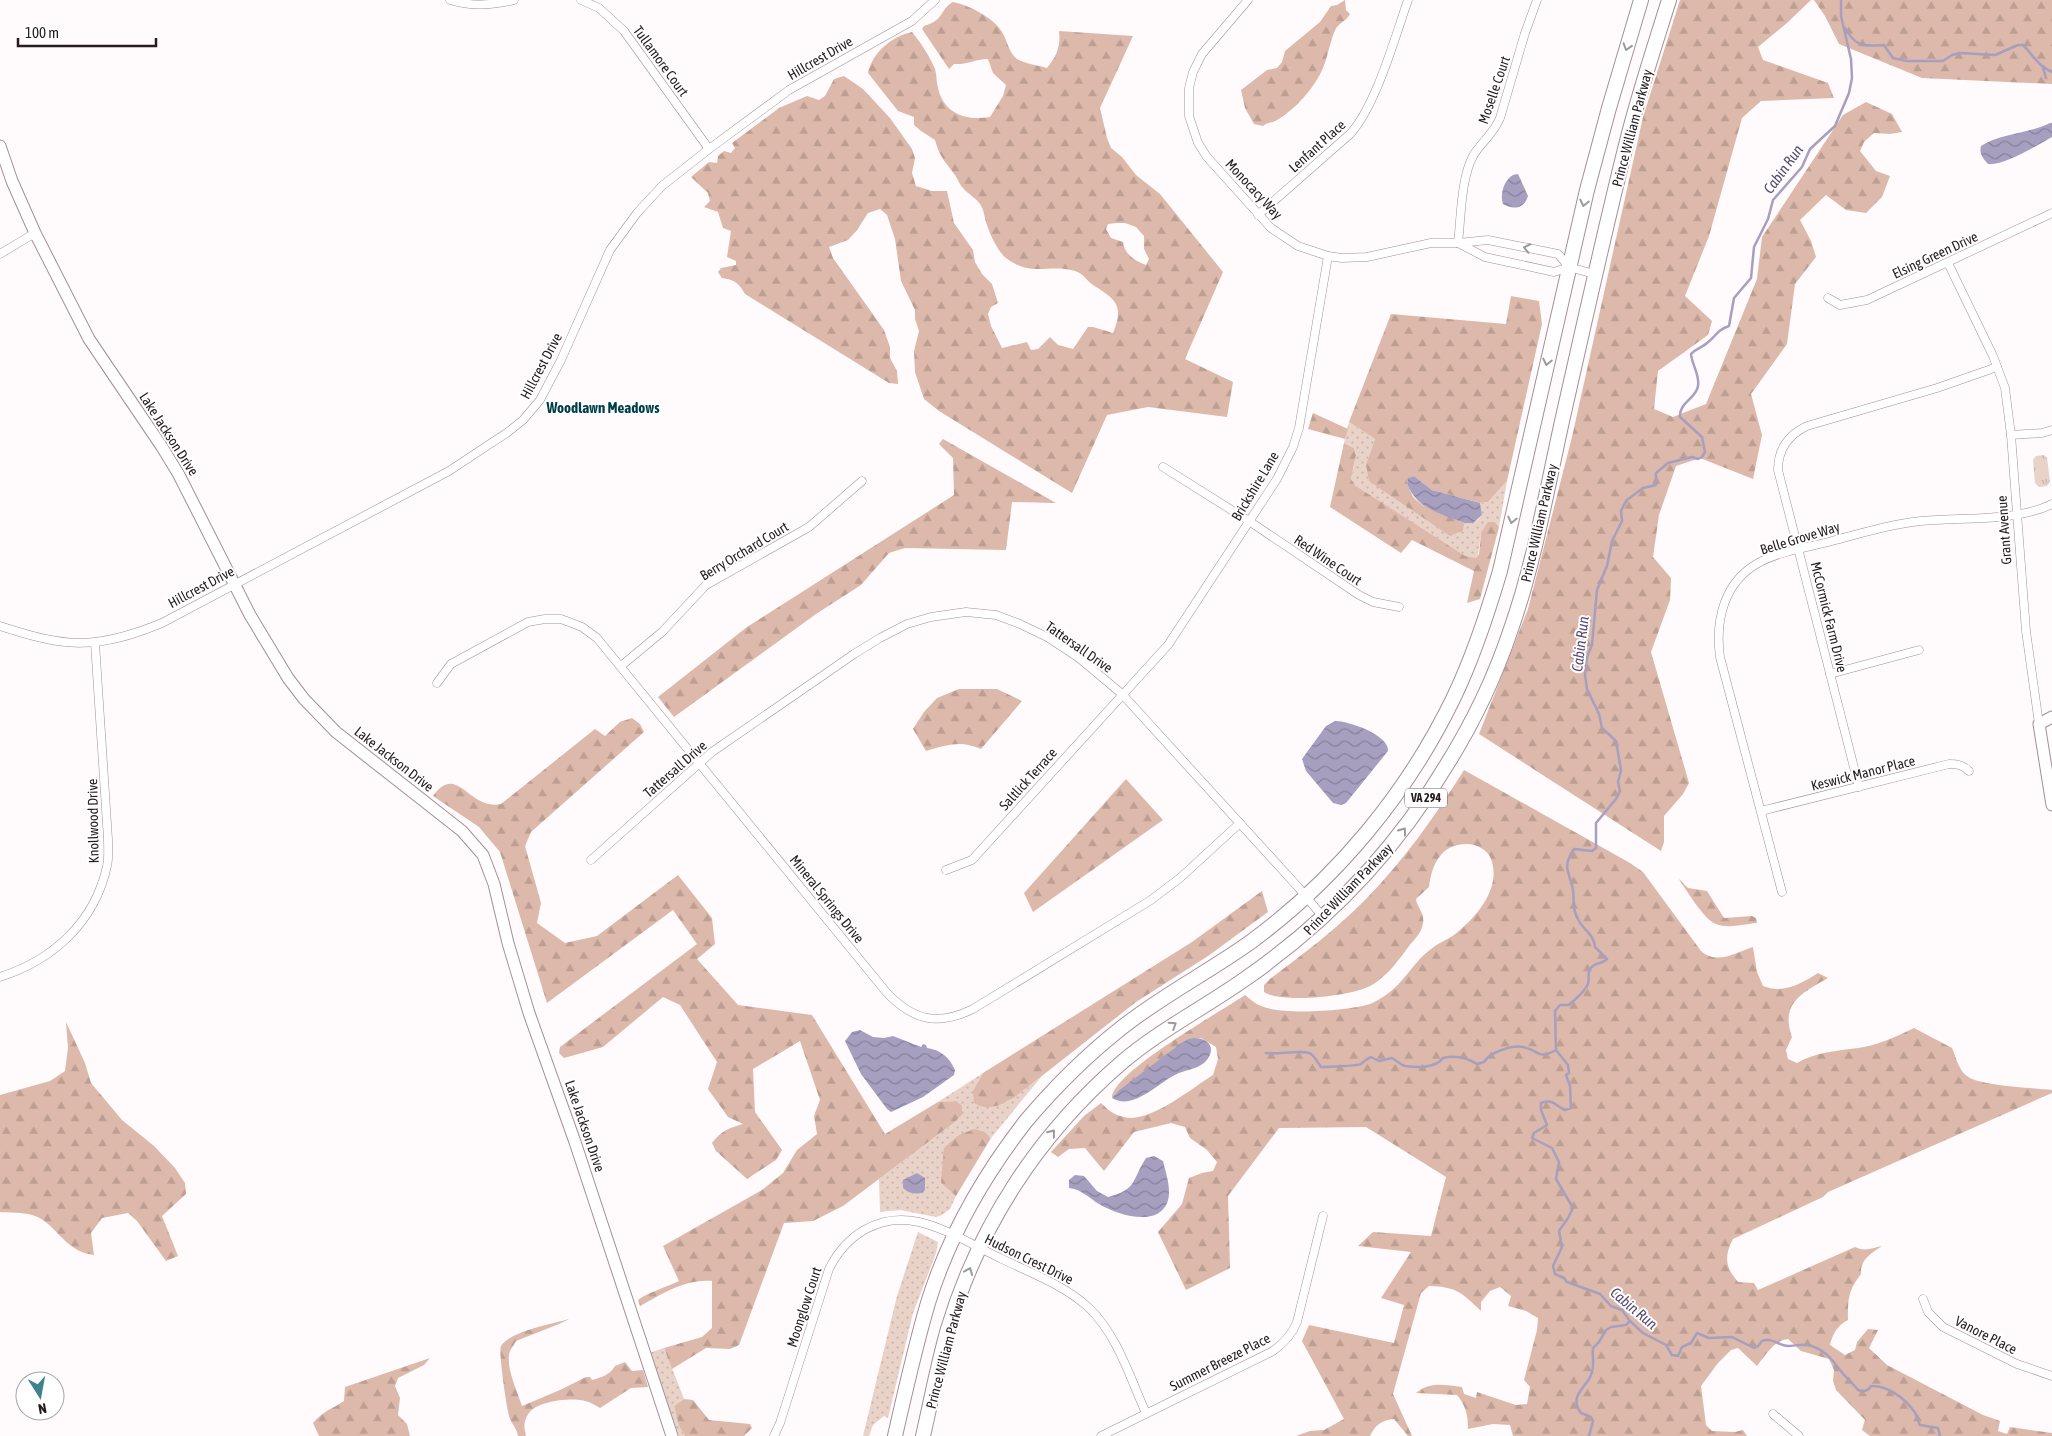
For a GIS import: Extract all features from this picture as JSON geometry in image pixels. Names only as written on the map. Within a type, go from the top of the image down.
[{"type":"highway","name":"Prince William Parkway","points":[[895,1436],[911,1364],[929,1301],[955,1237],[971,1205],[1006,1148],[1027,1120],[1073,1070],[1120,1029],[1223,962],[1306,896],[1344,858],[1392,799],[1434,734],[1453,699],[1485,620],[1500,571],[1569,267],[1608,108],[1641,0]]},
{"type":"highway","name":"Prince William Parkway","points":[[923,1436],[948,1331],[962,1290],[979,1248],[1005,1199],[1027,1165],[1057,1127],[1099,1083],[1149,1041],[1242,982],[1276,957],[1323,917],[1376,864],[1419,809],[1464,735],[1499,662],[1512,626],[1538,531],[1594,274],[1627,141],[1669,0]]},
{"type":"street","points":[[450,0],[486,6],[514,0]]},
{"type":"street","name":"Tullamore Court","points":[[581,0],[599,8],[624,31],[709,149]]},
{"type":"street","name":"Hillcrest Drive","points":[[0,626],[65,643],[95,643],[137,633],[162,623],[449,470],[508,432],[523,420],[540,400],[610,250],[637,213],[662,186],[789,90],[912,21],[934,0]]},
{"type":"street","name":"Monocacy Way","points":[[1248,0],[1202,54],[1193,72],[1188,103],[1192,129],[1207,157],[1258,214],[1284,238],[1298,246],[1328,256],[1342,258],[1367,257],[1431,243],[1488,240],[1558,254],[1569,267]]},
{"type":"street","name":"Lenfant Place","points":[[1258,214],[1350,134],[1360,122],[1379,80],[1408,0]]},
{"type":"street","name":"Moselle Court","points":[[1458,243],[1470,164],[1478,149],[1494,131],[1500,118],[1525,33],[1537,0]]},
{"type":"street","name":"Lake Jackson Drive","points":[[0,146],[12,181],[35,233],[89,339],[162,447],[234,584],[288,678],[319,716],[462,831],[483,855],[494,884],[508,943],[529,1013],[572,1133],[672,1436]]},
{"type":"street","name":"Elsing Green Drive","points":[[1828,298],[1840,305],[1857,303],[1948,263],[2052,213]]},
{"type":"street","points":[[0,254],[35,233]]},
{"type":"street","name":"Monocacy Way","points":[[1458,243],[1485,257],[1554,272],[1569,267],[1594,274]]},
{"type":"street","name":"Brickshire Lane","points":[[1122,694],[1168,645],[1276,480],[1293,447],[1303,403],[1328,256]]},
{"type":"street","name":"Grant Avenue","points":[[1948,263],[1998,367],[2005,388],[2018,515],[2026,631],[2052,805]]},
{"type":"street","name":"McCormick Farm Drive","points":[[1859,786],[1778,470],[1780,453],[1784,443],[1792,435],[1807,426],[1936,388],[1998,367]]},
{"type":"street","points":[[2011,435],[2042,433],[2052,430]]},
{"type":"street","name":"Red Wine Court","points":[[1163,467],[1249,521],[1358,596],[1373,602],[1399,607]]},
{"type":"street","name":"Berry Orchard Court","points":[[621,666],[662,632],[706,585],[809,527],[862,481]]},
{"type":"street","name":"Belle Grove Way","points":[[1782,892],[1720,657],[1718,623],[1726,597],[1734,584],[1748,570],[1772,557],[1904,523],[2018,515],[2037,511],[2052,504]]},
{"type":"street","name":"Tattersall Drive","points":[[591,860],[700,762],[854,654],[907,624],[931,617],[966,612],[996,616],[1020,624],[1047,637],[1079,658],[1122,694],[1323,917]]},
{"type":"street","name":"Mineral Springs Drive","points":[[437,684],[451,664],[528,622],[561,619],[582,627],[597,638],[621,666],[887,993],[901,1007],[929,1018],[944,1019],[956,1017],[973,1009],[1151,900],[1180,878],[1240,824]]},
{"type":"street","name":"Knollwood Drive","points":[[0,976],[30,965],[63,943],[86,917],[102,885],[107,865],[108,839],[95,643]]},
{"type":"street","points":[[1830,674],[1919,650]]},
{"type":"street","name":"Saltlick Terrace","points":[[946,870],[972,860],[1122,694]]},
{"type":"street","points":[[2039,724],[2052,717]]},
{"type":"street","name":"Keswick Manor Place","points":[[1761,811],[1948,764],[1964,766],[1970,771]]},
{"type":"street","name":"Summer Breeze Place","points":[[1101,1436],[1273,1351],[1286,1340],[1297,1322],[1323,1216]]},
{"type":"street","name":"Moonglow Court","points":[[774,1436],[780,1423],[829,1269],[842,1247],[863,1230],[888,1221],[918,1222],[955,1237]]},
{"type":"street","name":"Hudson Crest Drive","points":[[955,1237],[1058,1286],[1088,1307],[1110,1336],[1146,1413]]},
{"type":"street","name":"Vanore Place","points":[[1923,1299],[1928,1312],[1943,1327],[2016,1364],[2052,1376]]},
{"type":"street","points":[[1774,1414],[1799,1436]]},
{"type":"green space","points":[[1345,0],[1346,10],[1350,14],[1335,30],[1323,68],[1310,90],[1284,116],[1263,126],[1254,124],[1245,108],[1241,90],[1267,70],[1277,68],[1282,62],[1285,51],[1320,22],[1331,6]]},
{"type":"green space","points":[[1680,0],[1811,0],[1758,47],[1763,60],[1828,83],[1834,98],[1761,101],[1742,118],[1709,236],[1685,296],[1712,321],[1708,335],[1658,371],[1654,409],[1673,417],[1706,404],[1757,279],[1762,237],[1843,115],[1866,102],[1892,114],[1902,132],[1890,134],[1874,133],[1864,142],[1860,151],[1876,171],[1890,176],[1882,197],[1866,213],[1846,210],[1826,195],[1800,220],[1811,241],[1816,257],[1795,284],[1787,344],[1751,394],[1762,435],[1753,479],[1700,458],[1676,466],[1659,515],[1653,557],[1671,578],[1670,600],[1651,652],[1689,783],[1683,794],[1664,816],[1664,842],[1661,851],[1479,734],[1528,609],[1572,437],[1643,117]]},
{"type":"green space","points":[[1814,0],[2052,0],[2052,84],[1922,78],[1839,44],[1825,16]]},
{"type":"green space","points":[[953,2],[973,9],[987,17],[1002,32],[1010,50],[1017,59],[1047,68],[1057,51],[1059,31],[1133,36],[1100,108],[1107,138],[1111,148],[1122,157],[1136,175],[1160,194],[1223,272],[1185,359],[1233,382],[1227,417],[1148,407],[1107,415],[1072,493],[939,411],[924,399],[915,372],[914,351],[919,331],[915,319],[915,310],[901,281],[895,239],[887,215],[880,209],[868,213],[848,240],[829,247],[833,258],[884,330],[890,347],[890,358],[897,371],[898,384],[889,383],[745,294],[736,283],[722,278],[718,272],[721,268],[736,265],[736,261],[727,257],[731,231],[723,228],[718,212],[704,207],[710,201],[708,193],[691,177],[709,162],[717,163],[718,156],[724,151],[731,153],[735,148],[732,143],[779,108],[807,96],[819,100],[825,96],[834,79],[844,76],[863,89],[890,118],[912,149],[915,158],[912,173],[916,186],[932,191],[947,191],[954,223],[973,250],[975,262],[982,274],[992,284],[998,303],[991,307],[988,314],[991,326],[1002,348],[1027,342],[1031,350],[1038,349],[1050,337],[1058,345],[1073,349],[1088,327],[1113,333],[1118,316],[1116,304],[1107,294],[1081,274],[1075,271],[1056,268],[1032,269],[1015,264],[1003,255],[991,236],[981,206],[961,185],[941,155],[935,140],[914,125],[914,117],[898,111],[868,73],[878,52],[884,46],[897,37],[912,32],[925,49],[933,64],[936,71],[938,88],[945,104],[957,114],[973,118],[990,117],[1003,96],[1006,85],[993,73],[988,59],[954,64],[949,69],[922,29],[939,18]],"holes":[[[1125,223],[1136,227],[1144,236],[1144,249],[1149,259],[1146,265],[1131,256],[1125,250],[1123,242],[1111,238],[1106,229],[1108,224]]]},
{"type":"green space","points":[[1511,296],[1539,301],[1542,324],[1507,481],[1488,502],[1480,503],[1432,490],[1414,476],[1408,478],[1407,484],[1414,499],[1422,505],[1465,523],[1462,531],[1450,536],[1369,481],[1366,464],[1375,439],[1349,422],[1391,314],[1506,324]]},
{"type":"green space","points":[[1313,413],[1348,429],[1345,439],[1308,429]]},
{"type":"green space","points":[[1349,422],[1375,439],[1366,464],[1462,531],[1465,523],[1475,522],[1482,515],[1480,503],[1488,502],[1507,481],[1499,527],[1495,522],[1481,533],[1476,558],[1465,557],[1356,486],[1351,479],[1356,455],[1354,448],[1344,443]]},
{"type":"green space","points":[[943,439],[1056,503],[1012,502],[1006,550],[905,548],[889,553],[861,585],[816,614],[674,717],[658,697],[747,627],[954,495],[953,458],[939,444]]},
{"type":"green space","points":[[1344,443],[1354,448],[1356,455],[1351,479],[1356,486],[1465,556],[1476,558],[1479,554],[1481,533],[1488,522],[1495,522],[1499,527],[1480,599],[1467,603],[1474,571],[1412,540],[1401,553],[1330,507]]},
{"type":"green space","points":[[2044,455],[2047,458],[2050,481],[2047,486],[2039,487],[2035,483],[2033,460],[2036,456]]},
{"type":"green space","points":[[959,689],[997,689],[1022,701],[981,749],[960,744],[926,751],[913,729],[924,712],[937,698]]},
{"type":"green space","points":[[632,718],[640,724],[644,732],[531,832],[525,846],[541,903],[537,923],[565,943],[597,936],[678,875],[712,918],[715,944],[697,959],[738,1005],[812,1015],[885,1134],[938,1102],[956,1101],[962,1106],[962,1115],[955,1122],[843,1206],[813,1221],[784,1223],[739,1345],[730,1349],[706,1348],[672,1369],[664,1348],[702,1337],[712,1328],[712,1281],[684,1284],[640,1306],[638,1300],[651,1292],[679,1281],[663,1246],[762,1190],[783,1173],[797,1150],[817,1134],[814,1116],[820,1100],[800,1041],[753,1069],[755,1112],[782,1150],[776,1160],[747,1179],[716,1151],[712,1143],[726,1130],[743,1124],[728,1117],[708,1089],[717,1062],[680,1005],[663,997],[603,1047],[564,1058],[559,1053],[560,1047],[697,944],[673,910],[547,1003],[500,852],[479,827],[433,796],[442,787],[450,784],[457,785],[480,801],[490,804],[501,804],[595,729],[605,736],[620,722]]},
{"type":"green space","points":[[1464,770],[1643,872],[1701,951],[1707,955],[1720,957],[1733,955],[1753,947],[1757,972],[1763,986],[1770,988],[1792,987],[1818,973],[1828,978],[1802,994],[1791,1007],[1789,1025],[1792,1037],[1786,1050],[1788,1059],[1797,1063],[1819,1054],[1873,1045],[1914,1028],[1952,1048],[1964,1074],[1973,1079],[1994,1084],[2052,1090],[2052,1093],[1828,1192],[1823,1197],[1733,1239],[1728,1251],[1727,1261],[1730,1271],[1738,1282],[1754,1283],[1758,1290],[1855,1247],[1872,1249],[1882,1246],[1867,1257],[1862,1264],[1861,1274],[1853,1285],[1850,1295],[1848,1320],[1836,1330],[1830,1345],[1845,1355],[1855,1350],[1857,1342],[1868,1329],[1878,1330],[1869,1348],[1887,1365],[1983,1415],[2000,1421],[1998,1431],[2007,1434],[2010,1427],[2052,1433],[2052,1436],[1870,1436],[1862,1430],[1865,1420],[1836,1390],[1833,1381],[1834,1370],[1829,1359],[1801,1351],[1788,1339],[1774,1345],[1757,1366],[1738,1348],[1731,1350],[1718,1363],[1701,1386],[1706,1425],[1712,1431],[1735,1432],[1743,1430],[1747,1436],[1513,1436],[1510,1425],[1493,1424],[1468,1429],[1466,1411],[1457,1395],[1416,1393],[1432,1385],[1450,1385],[1462,1387],[1464,1394],[1476,1398],[1477,1392],[1516,1405],[1527,1404],[1530,1387],[1524,1380],[1537,1330],[1538,1318],[1526,1311],[1508,1306],[1511,1296],[1500,1287],[1490,1291],[1481,1302],[1481,1311],[1468,1299],[1452,1289],[1429,1286],[1421,1293],[1393,1394],[1412,1436],[1408,1436],[1394,1419],[1379,1424],[1370,1436],[1296,1436],[1310,1431],[1324,1430],[1344,1419],[1302,1341],[1309,1325],[1394,1343],[1404,1305],[1381,1298],[1411,1252],[1358,1246],[1373,1232],[1431,1236],[1446,1177],[1366,1127],[1279,1128],[1228,1196],[1230,1268],[1186,1290],[1158,1232],[1182,1204],[1189,1178],[1213,1171],[1217,1162],[1207,1150],[1190,1138],[1185,1127],[1171,1123],[1134,1132],[1104,1171],[1085,1148],[1069,1149],[1058,1157],[1051,1152],[1084,1116],[1101,1103],[1111,1112],[1120,1116],[1134,1118],[1146,1115],[1170,1104],[1213,1075],[1218,1059],[1216,1047],[1201,1038],[1188,1039],[1119,1090],[1112,1098],[1116,1087],[1148,1059],[1245,995],[1261,1006],[1286,1011],[1332,1010],[1370,1004],[1386,995],[1425,954],[1454,935],[1471,920],[1490,891],[1493,881],[1493,870],[1491,859],[1481,848],[1467,844],[1458,845],[1451,847],[1439,857],[1435,863],[1429,887],[1416,899],[1423,917],[1423,923],[1418,935],[1388,972],[1372,985],[1350,992],[1318,997],[1286,998],[1264,992],[1264,985],[1270,979],[1332,930],[1381,883],[1419,837]]},
{"type":"green space","points":[[1126,779],[1163,820],[1033,912],[1024,893]]},
{"type":"green space","points":[[1678,878],[1688,888],[1707,891],[1724,918],[1752,916],[1756,918],[1757,923],[1736,926],[1716,924],[1701,911]]},
{"type":"green space","points":[[1262,891],[1268,912],[1208,956],[1136,1002],[1015,1097],[990,1107],[979,1106],[974,1103],[973,1091],[983,1073],[1192,942]]},
{"type":"green space","points":[[66,1022],[85,1063],[91,1083],[122,1120],[154,1146],[175,1168],[185,1183],[186,1194],[162,1216],[178,1256],[166,1261],[137,1221],[128,1213],[102,1218],[91,1233],[94,1255],[74,1248],[41,1219],[24,1213],[0,1212],[0,1095],[50,1081],[65,1071],[68,1048]]},
{"type":"green space","points":[[983,1073],[973,1092],[1015,1097],[1042,1076],[991,1138],[985,1132],[941,1183],[956,1196],[950,1209],[936,1217],[900,1210],[880,1212],[879,1179],[962,1115],[956,1101],[938,1102]]},
{"type":"green space","points":[[974,1129],[985,1132],[991,1138],[956,1196],[941,1183],[944,1148],[959,1135]]},
{"type":"green space","points":[[918,1232],[938,1242],[936,1253],[913,1313],[888,1418],[884,1416],[873,1425],[869,1436],[863,1436],[897,1296]]},
{"type":"green space","points":[[569,1319],[516,1341],[511,1350],[509,1367],[522,1406],[586,1377],[590,1377],[592,1380],[602,1377],[611,1372],[615,1366],[625,1362],[632,1371],[643,1370],[648,1387],[631,1388],[600,1408],[587,1401],[579,1400],[555,1401],[539,1406],[529,1413],[526,1419],[524,1427],[526,1436],[518,1436],[510,1419],[507,1405],[501,1346],[513,1336],[522,1332]]},
{"type":"green space","points":[[664,1348],[684,1399],[674,1406],[679,1426],[685,1436],[679,1436],[649,1353]]},
{"type":"green space","points":[[430,1358],[424,1365],[398,1378],[395,1386],[400,1398],[398,1415],[407,1424],[410,1436],[319,1436],[313,1423],[324,1413],[344,1401],[345,1387]]},
{"type":"green space","points":[[684,1399],[693,1400],[709,1420],[750,1424],[752,1428],[744,1436],[685,1436],[679,1426],[674,1406]]},
{"type":"water","points":[[2052,123],[2052,137],[2020,154],[1994,164],[1988,164],[1982,156],[1981,146],[1989,142]]},
{"type":"water","points":[[1518,174],[1528,196],[1524,204],[1514,208],[1503,204],[1502,195],[1504,185],[1510,177]]},
{"type":"water","points":[[1414,476],[1432,490],[1480,503],[1482,515],[1473,523],[1465,523],[1424,505],[1411,492],[1407,484],[1408,478]]},
{"type":"water","points":[[1335,721],[1349,723],[1375,734],[1387,745],[1388,751],[1346,803],[1341,805],[1333,803],[1306,771],[1302,759],[1326,726]]},
{"type":"water","points":[[860,1030],[873,1037],[884,1038],[893,1036],[921,1047],[923,1044],[926,1045],[927,1048],[937,1051],[948,1058],[955,1070],[954,1075],[923,1097],[891,1112],[861,1074],[845,1041],[852,1032]]},
{"type":"water","points":[[1194,1038],[1205,1040],[1210,1046],[1210,1054],[1204,1063],[1175,1075],[1137,1099],[1120,1101],[1112,1098],[1119,1090],[1180,1044]]},
{"type":"water","points":[[1154,1156],[1163,1161],[1169,1190],[1167,1203],[1157,1214],[1136,1217],[1120,1213],[1099,1204],[1081,1192],[1069,1188],[1069,1180],[1075,1175],[1084,1176],[1097,1191],[1108,1197],[1118,1194],[1133,1183],[1146,1158]]},
{"type":"water","points":[[917,1173],[925,1178],[925,1190],[917,1194],[903,1188],[903,1180]]},
{"type":"waterway","name":"Cabin Run","points":[[1841,0],[1841,16],[1851,59],[1852,78],[1849,93],[1835,126],[1810,149],[1802,167],[1773,200],[1768,219],[1754,247],[1751,278],[1734,298],[1729,326],[1719,331],[1705,345],[1691,354],[1698,378],[1698,386],[1697,390],[1682,408],[1680,417],[1702,437],[1705,452],[1698,459],[1692,457],[1668,463],[1656,473],[1656,485],[1643,488],[1627,500],[1621,511],[1622,521],[1612,541],[1607,566],[1597,590],[1592,645],[1587,657],[1585,675],[1587,689],[1599,714],[1602,728],[1616,741],[1621,770],[1618,782],[1620,791],[1616,799],[1596,823],[1596,848],[1592,851],[1574,849],[1570,855],[1567,870],[1573,890],[1574,908],[1577,916],[1593,939],[1595,947],[1607,959],[1591,968],[1588,984],[1579,996],[1569,1005],[1560,1005],[1555,1011],[1556,1050],[1568,1065],[1569,1073],[1566,1075],[1570,1086],[1571,1108],[1565,1110],[1548,1101],[1541,1103],[1541,1110],[1547,1125],[1534,1133],[1532,1138],[1552,1148],[1559,1162],[1556,1179],[1573,1208],[1559,1231],[1562,1247],[1553,1266],[1555,1274],[1564,1278],[1567,1282],[1600,1294],[1611,1306],[1622,1310],[1630,1321],[1643,1333],[1666,1345],[1672,1355],[1678,1356],[1682,1347],[1691,1343],[1697,1333],[1709,1338],[1732,1337],[1754,1348],[1765,1340],[1788,1346],[1805,1345],[1818,1348],[1830,1358],[1858,1390],[1865,1391],[1871,1386],[1877,1386],[1895,1393],[1914,1412],[1920,1425],[1938,1428],[1940,1436]]},
{"type":"waterway","points":[[1845,28],[1849,35],[1857,42],[1866,45],[1884,45],[1893,58],[1907,61],[1943,61],[1952,55],[1960,53],[1995,55],[2018,45],[2023,45],[2039,63],[2052,72]]},
{"type":"waterway","points":[[2043,68],[2046,78]]},
{"type":"waterway","points":[[1266,1053],[1308,1053],[1312,1055],[1321,1067],[1358,1065],[1371,1057],[1379,1061],[1392,1058],[1405,1066],[1420,1067],[1436,1064],[1443,1058],[1452,1057],[1465,1058],[1477,1064],[1484,1062],[1496,1052],[1513,1047],[1528,1048],[1541,1054],[1556,1050]]},
{"type":"waterway","points":[[1589,1436],[1593,1421],[1591,1417],[1581,1413],[1576,1402],[1579,1392],[1589,1380],[1592,1372],[1593,1348],[1606,1330],[1611,1327],[1626,1325],[1630,1321]]},
{"type":"district","name":"Woodlawn Meadows","points":[[603,407]]}]
